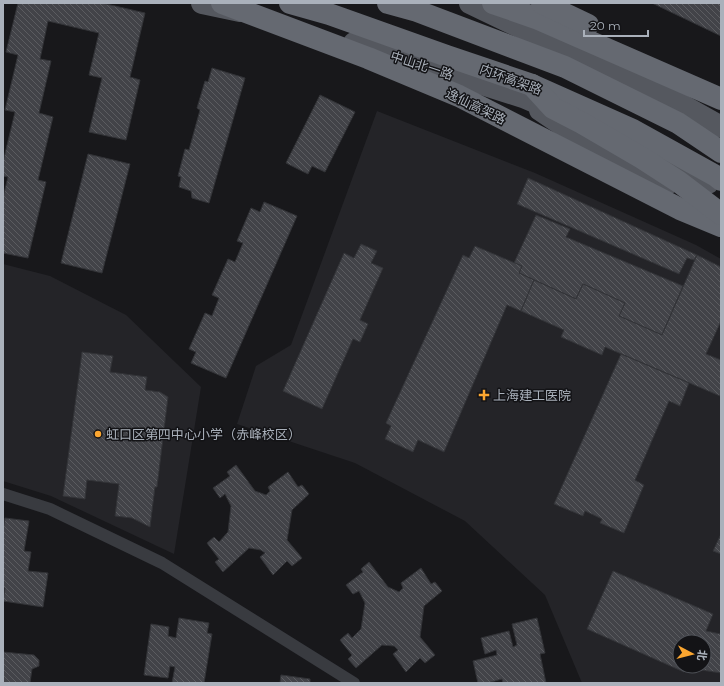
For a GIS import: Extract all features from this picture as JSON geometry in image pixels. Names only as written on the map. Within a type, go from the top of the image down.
[{"type":"highway","name":"逸仙高架路","points":[[222,3],[368,58],[459,96],[673,205],[721,226]]},
{"type":"highway","name":"内环高架路","points":[[290,3],[329,14],[447,56],[528,91],[633,130],[721,180]]},
{"type":"highway","points":[[388,3],[417,11],[565,67],[678,122],[721,152]]},
{"type":"highway","points":[[493,3],[536,18],[721,100]]},
{"type":"highway","points":[[542,3],[721,88]]},
{"type":"highway","points":[[528,91],[553,108],[642,158],[679,182],[721,214]]},
{"type":"main road","name":"中山北一路","points":[[202,3],[248,13],[528,91],[721,189]]},
{"type":"main road","points":[[470,3],[682,105],[721,127]]},
{"type":"main road","points":[[528,91],[590,144],[721,211]]},
{"type":"lane","points":[[3,494],[50,509],[162,563],[354,683]]},
{"type":"shaded area","name":"上海建工医院","points":[[377,111],[535,173],[696,245],[721,259],[721,683],[582,683],[545,595],[465,521],[355,463],[237,424],[256,366],[291,345]]},
{"type":"shaded area","name":"虹口区第四中心小学（赤峰校区）","points":[[3,264],[50,276],[126,315],[201,387],[174,554],[51,496],[3,481]]},
{"type":"building","points":[[18,3],[102,3],[145,13],[130,77],[140,80],[126,140],[89,132],[102,78],[89,75],[99,33],[48,21],[40,59],[51,61],[39,113],[53,117],[38,180],[46,182],[28,258],[3,253],[3,197],[8,177],[3,176],[3,162],[15,112],[5,110],[18,55],[6,52]]},
{"type":"building","points":[[652,3],[721,3],[721,36]]},
{"type":"building","points":[[212,68],[245,78],[209,203],[192,198],[191,191],[179,187],[181,177],[178,176],[185,149],[189,150],[200,110],[197,108],[205,81],[208,82]]},
{"type":"building","points":[[320,95],[355,112],[325,172],[312,166],[308,174],[286,163]]},
{"type":"building","points":[[88,154],[130,164],[102,273],[61,263]]},
{"type":"building","points":[[528,178],[697,255],[694,260],[687,258],[679,274],[517,204]]},
{"type":"building","points":[[264,202],[297,216],[226,378],[191,363],[196,352],[189,349],[205,313],[212,316],[219,298],[212,295],[228,259],[235,262],[243,243],[237,241],[251,208],[260,212]]},
{"type":"building","points":[[536,215],[570,229],[566,237],[683,286],[662,335],[619,316],[625,303],[583,284],[576,299],[519,273],[522,266],[514,263]]},
{"type":"building","points":[[361,244],[377,251],[371,263],[383,268],[360,320],[368,324],[360,342],[353,339],[322,409],[283,391],[344,253],[354,258]]},
{"type":"building","points":[[475,246],[522,266],[519,273],[534,280],[521,311],[507,305],[444,452],[418,440],[413,452],[385,439],[391,426],[386,423],[463,255],[469,258]]},
{"type":"building","points":[[697,255],[721,267],[721,321],[706,354],[721,360],[720,396],[605,347],[602,355],[561,337],[564,330],[521,311],[534,280],[576,299],[583,284],[625,303],[619,316],[662,335]]},
{"type":"building","points":[[82,352],[113,356],[110,372],[147,377],[145,390],[160,392],[168,397],[157,487],[155,487],[150,527],[132,518],[115,516],[119,484],[87,480],[85,499],[63,496]]},
{"type":"building","points":[[621,354],[689,383],[680,406],[669,401],[635,480],[644,485],[624,533],[600,523],[602,519],[585,511],[583,516],[554,504]]},
{"type":"building","points":[[236,465],[255,491],[266,495],[270,491],[268,487],[288,472],[298,487],[302,485],[309,494],[292,510],[287,540],[302,558],[292,566],[287,561],[273,575],[260,557],[265,553],[261,550],[249,548],[223,572],[215,562],[219,559],[207,543],[214,537],[219,542],[228,532],[231,506],[225,494],[220,498],[213,488],[230,476],[227,472]]},
{"type":"building","points":[[5,518],[29,521],[24,551],[31,552],[28,571],[48,573],[43,607],[3,601],[5,588],[3,588],[3,530]]},
{"type":"building","points":[[721,534],[721,554],[713,551]]},
{"type":"building","points":[[369,562],[388,587],[399,592],[403,588],[401,583],[421,568],[431,584],[435,582],[442,591],[424,606],[420,637],[435,655],[425,663],[420,658],[406,672],[393,654],[398,650],[394,646],[382,645],[356,668],[348,659],[352,655],[340,640],[348,633],[352,638],[361,629],[365,603],[359,591],[353,594],[346,585],[363,572],[361,569]]},
{"type":"building","points":[[613,571],[713,614],[706,631],[721,634],[721,673],[712,672],[712,634],[672,634],[672,667],[587,629]]},
{"type":"building","points":[[179,618],[209,623],[207,633],[212,634],[204,683],[172,683],[175,667],[170,666],[168,678],[144,675],[151,624],[169,627],[168,636],[176,638]]},
{"type":"building","points":[[537,618],[545,653],[540,654],[546,683],[503,683],[502,679],[487,683],[478,683],[473,661],[497,655],[496,650],[485,654],[481,638],[509,631],[513,647],[517,645],[512,624]]},
{"type":"building","points":[[3,652],[34,655],[39,660],[39,666],[32,669],[30,683],[3,683]]},
{"type":"building","points":[[281,675],[310,679],[310,683],[280,683]]},
{"type":"place","name":"上海建工医院","points":[[484,395]]},
{"type":"place","name":"虹口区第四中心小学（赤峰校区）","points":[[98,434]]}]
